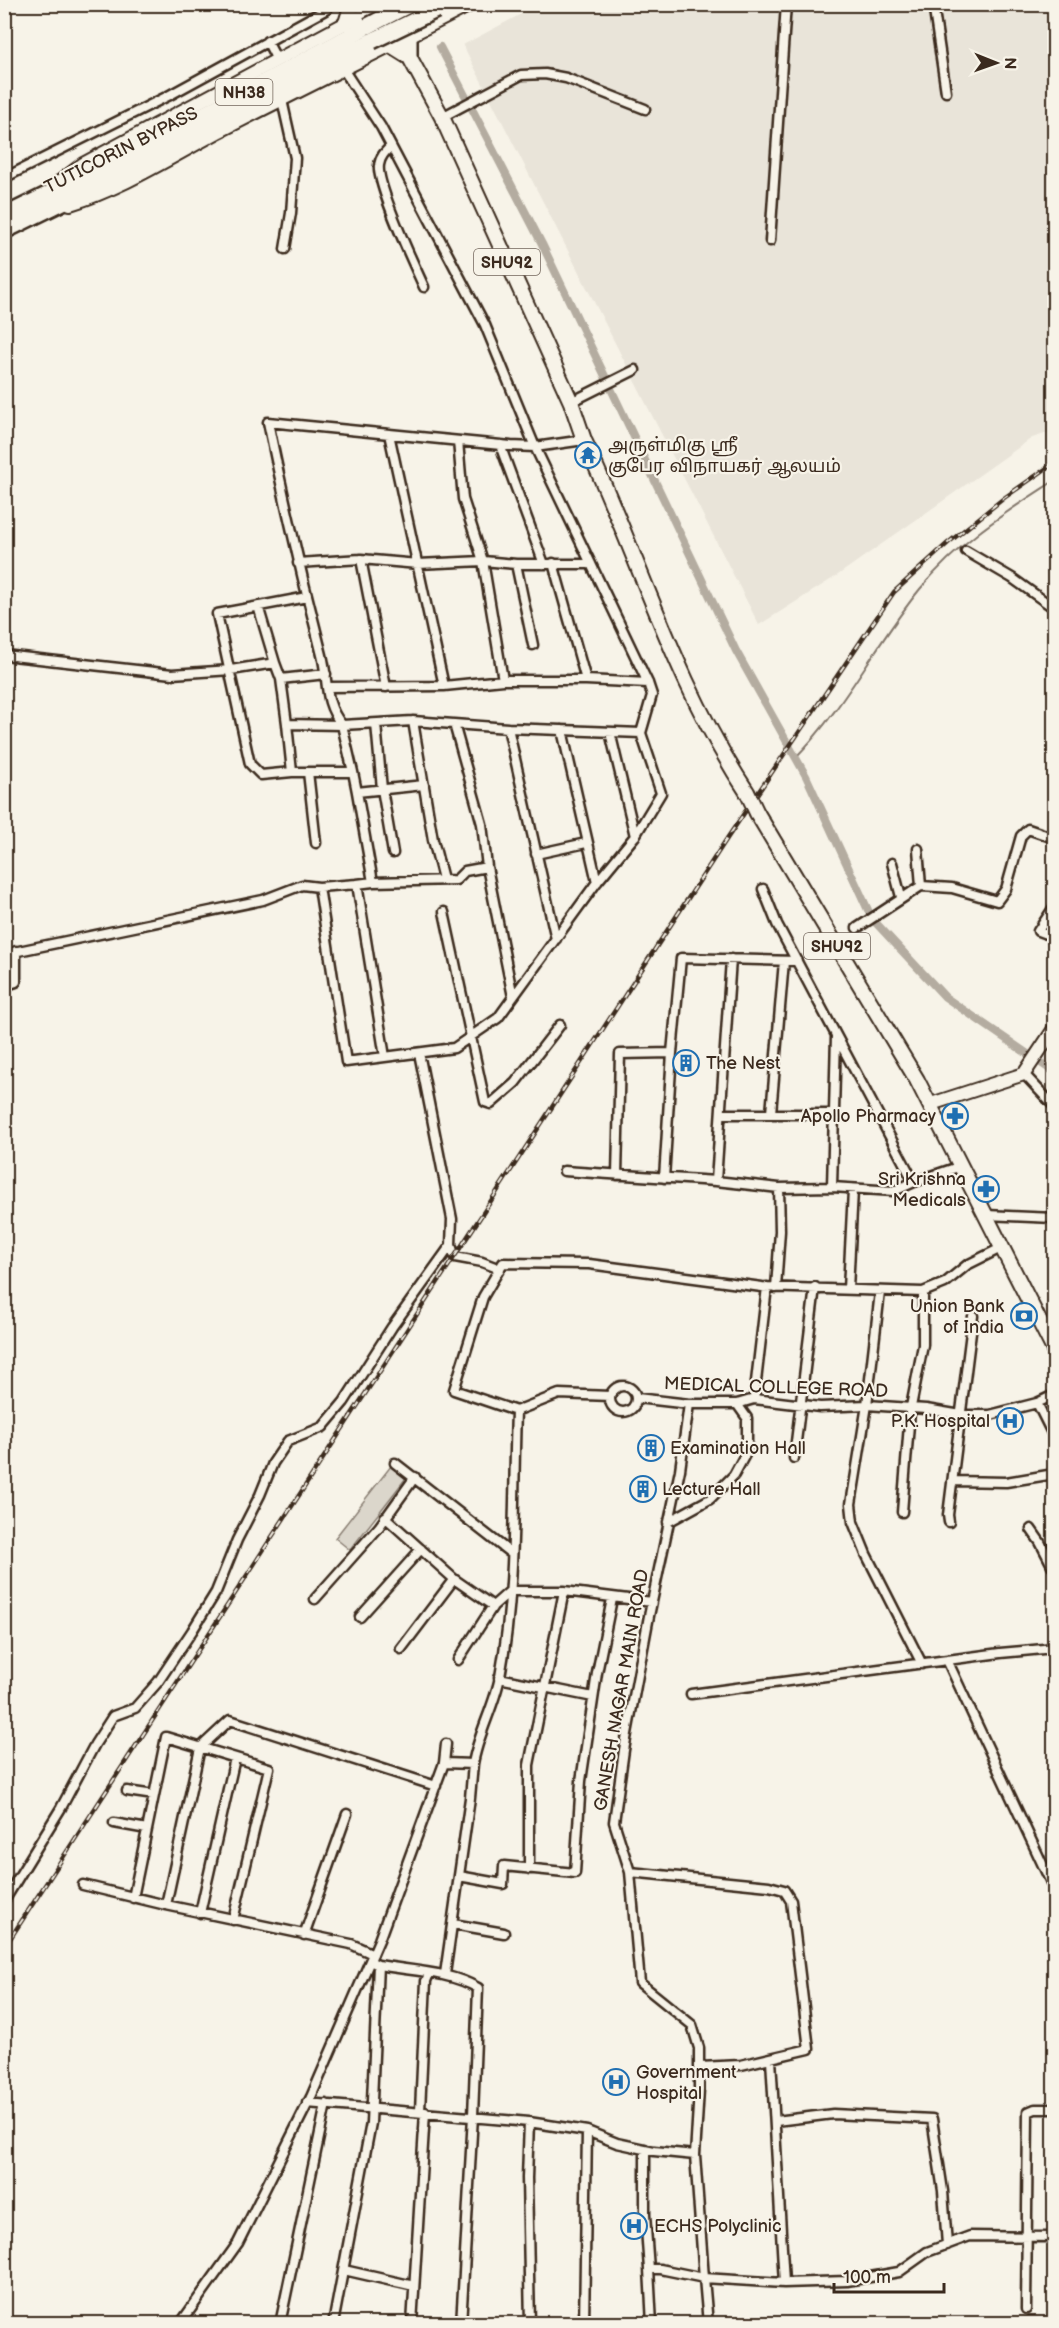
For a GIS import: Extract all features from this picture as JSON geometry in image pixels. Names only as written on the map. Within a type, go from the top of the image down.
[{"type":"highway","name":"TUTICORIN BYPASS","points":[[4,231],[39,206],[120,159],[411,4]]},
{"type":"highway","points":[[381,6],[409,37],[409,56]]},
{"type":"highway","points":[[381,6],[393,46],[409,56]]},
{"type":"highway","name":"TUTICORIN BYPASS","points":[[4,216],[39,206],[441,7]]},
{"type":"main road","points":[[346,23],[352,4]]},
{"type":"main road","name":"SHU92","points":[[409,56],[442,117],[570,402],[691,692],[726,761],[747,792],[757,813],[931,1104],[1054,1350]]},
{"type":"street","points":[[4,178],[168,96],[327,9],[325,4]]},
{"type":"street","points":[[39,206],[100,195],[472,4]]},
{"type":"street","points":[[770,240],[786,4]]},
{"type":"street","points":[[933,4],[946,92]]},
{"type":"street","points":[[39,206],[83,164],[381,6]]},
{"type":"street","points":[[267,41],[277,60]]},
{"type":"street","points":[[319,887],[346,1062],[454,1048],[498,1018],[597,882],[635,836],[661,793],[641,733],[652,696],[648,684],[535,447],[485,325],[381,127],[343,69]]},
{"type":"street","points":[[442,117],[521,75],[545,74],[566,78],[645,110]]},
{"type":"street","points":[[282,100],[295,158],[291,213],[285,249]]},
{"type":"street","points":[[391,146],[380,157],[378,168],[391,209],[424,287]]},
{"type":"street","points":[[570,402],[635,370]]},
{"type":"street","points":[[374,882],[353,772],[342,725],[329,704],[327,674],[298,563],[268,422],[535,447],[584,440]]},
{"type":"street","points":[[389,434],[444,686]]},
{"type":"street","points":[[458,441],[463,499],[483,561],[503,680]]},
{"type":"street","points":[[500,445],[549,564],[586,680]]},
{"type":"street","points":[[966,551],[1012,578],[1054,608]]},
{"type":"street","points":[[298,563],[361,559],[418,564],[483,561],[516,564],[591,564]]},
{"type":"street","points":[[361,559],[386,687]]},
{"type":"street","points":[[516,564],[533,645]]},
{"type":"street","points":[[307,597],[217,614],[250,764],[261,775],[292,772],[353,772]]},
{"type":"street","points":[[258,606],[281,679],[292,772]]},
{"type":"street","points":[[4,655],[172,674],[231,670],[275,663]]},
{"type":"street","points":[[281,679],[327,674]]},
{"type":"street","points":[[327,687],[444,686],[503,680],[586,680],[648,684]]},
{"type":"street","points":[[287,724],[342,725],[413,721],[508,728],[641,733]]},
{"type":"street","points":[[413,721],[433,840],[443,879]]},
{"type":"street","points":[[376,724],[382,789],[393,853]]},
{"type":"street","points":[[454,724],[482,824],[487,867],[513,997]]},
{"type":"street","points":[[508,728],[556,939]]},
{"type":"street","points":[[562,730],[586,843],[597,882]]},
{"type":"street","points":[[610,732],[635,836]]},
{"type":"street","points":[[308,772],[316,843]]},
{"type":"street","points":[[357,792],[424,785]]},
{"type":"street","points":[[857,928],[921,886],[952,888],[997,901],[1006,889],[1021,836],[1028,830],[1054,838]]},
{"type":"street","points":[[536,854],[586,843]]},
{"type":"street","points":[[918,849],[921,886]]},
{"type":"street","points":[[892,863],[901,897]]},
{"type":"street","points":[[4,954],[263,900],[302,885],[319,887],[374,882],[456,880],[465,871],[487,867]]},
{"type":"street","points":[[357,884],[385,1057]]},
{"type":"street","points":[[763,889],[777,924],[915,1182]]},
{"type":"street","points":[[1054,907],[1038,931],[1054,937]]},
{"type":"street","points":[[444,912],[485,1102],[491,1104],[515,1083],[560,1025]]},
{"type":"street","points":[[4,986],[16,982],[16,951]]},
{"type":"street","points":[[664,1178],[681,957],[797,962]]},
{"type":"street","points":[[717,1181],[731,959]]},
{"type":"street","points":[[771,1113],[784,961]]},
{"type":"street","points":[[931,1104],[1026,1070],[1049,1043],[1054,1029]]},
{"type":"street","points":[[832,1187],[836,1035]]},
{"type":"street","points":[[419,1053],[452,1219],[451,1245],[455,1257],[482,1262],[500,1269]]},
{"type":"street","points":[[617,1175],[621,1054],[672,1053]]},
{"type":"street","points":[[1026,1070],[1054,1106]]},
{"type":"street","points":[[722,1114],[835,1114]]},
{"type":"street","points":[[564,1171],[717,1181],[779,1188],[832,1187],[894,1191],[961,1166]]},
{"type":"street","points":[[754,1399],[780,1231],[779,1188]]},
{"type":"street","points":[[848,1289],[854,1190]]},
{"type":"street","points":[[986,1215],[1054,1218]]},
{"type":"street","points":[[4,1901],[61,1808],[95,1744],[113,1716],[135,1708],[158,1682],[216,1592],[237,1540],[273,1463],[288,1441],[323,1427],[344,1402],[392,1327],[451,1245]]},
{"type":"street","points":[[610,1396],[559,1394],[516,1411],[454,1390],[483,1297],[503,1263],[589,1264],[771,1287],[923,1292],[945,1283],[967,1265],[1003,1247]]},
{"type":"street","points":[[794,1458],[815,1287]]},
{"type":"street","points":[[880,1292],[867,1405],[851,1504],[853,1522],[866,1554],[922,1664]]},
{"type":"street","points":[[902,1512],[910,1408],[923,1344],[923,1292]]},
{"type":"street","points":[[949,1522],[948,1515],[973,1316]]},
{"type":"street","points":[[625,1386],[632,1389],[637,1398],[632,1409],[621,1412],[612,1406],[610,1396],[617,1387],[625,1386]]},
{"type":"street","name":"MEDICAL COLLEGE ROAD","points":[[637,1398],[689,1404],[737,1404],[754,1399],[820,1407],[867,1405],[961,1415],[990,1415],[1037,1403],[1054,1395]]},
{"type":"street","points":[[1037,1403],[1054,1437]]},
{"type":"street","name":"GANESH NAGAR MAIN ROAD","points":[[689,1404],[680,1470],[624,1750],[614,1822],[630,1872],[640,1983],[692,2025],[699,2048],[696,2155],[708,2324]]},
{"type":"street","points":[[668,1522],[710,1499],[734,1475],[747,1451],[747,1418],[737,1404]]},
{"type":"street","points":[[445,1974],[473,1764],[499,1678],[510,1591],[516,1411]]},
{"type":"street","points":[[395,1462],[512,1554]]},
{"type":"street","points":[[952,1481],[1006,1482],[1054,1474]]},
{"type":"street","points":[[315,1599],[385,1518],[415,1477]]},
{"type":"street","points":[[385,1518],[454,1579],[493,1606]]},
{"type":"street","points":[[1031,1529],[1054,1569]]},
{"type":"street","points":[[360,1617],[421,1549]]},
{"type":"street","points":[[401,1649],[454,1579]]},
{"type":"street","points":[[458,1660],[493,1606],[510,1591],[564,1592],[652,1602]]},
{"type":"street","points":[[529,1869],[529,1766],[564,1592]]},
{"type":"street","points":[[459,1876],[503,1884],[504,1866],[575,1873],[580,1781],[612,1599]]},
{"type":"street","points":[[691,1694],[1054,1648]]},
{"type":"street","points":[[947,1660],[1054,1889]]},
{"type":"street","points":[[499,1678],[593,1697]]},
{"type":"street","points":[[166,1905],[200,1748],[230,1720],[436,1786]]},
{"type":"street","points":[[133,1898],[166,1737],[269,1768],[233,1920]]},
{"type":"street","points":[[180,2324],[237,2243],[307,2103],[374,1960],[444,1763],[446,1744]]},
{"type":"street","points":[[200,1913],[235,1758]]},
{"type":"street","points":[[444,1763],[473,1764]]},
{"type":"street","points":[[127,1791],[154,1795]]},
{"type":"street","points":[[304,1935],[346,1814]]},
{"type":"street","points":[[114,1822],[147,1830]]},
{"type":"street","points":[[630,1872],[769,1886],[784,1890],[791,1901],[809,2049],[741,2065],[700,2067]]},
{"type":"street","points":[[83,1885],[200,1913],[351,1944],[374,1960],[429,1974],[445,1974],[478,1988],[461,2324]]},
{"type":"street","points":[[453,1924],[504,1933]]},
{"type":"street","points":[[333,2324],[372,2108],[374,1960]]},
{"type":"street","points":[[412,2324],[426,1981],[429,1974]]},
{"type":"street","points":[[771,2059],[784,2283]]},
{"type":"street","points":[[307,2103],[530,2122],[587,2131],[616,2143],[645,2149],[696,2155]]},
{"type":"street","points":[[280,2324],[326,2104]]},
{"type":"street","points":[[1026,2309],[1028,2112],[1035,2109],[1054,2109]]},
{"type":"street","points":[[776,2121],[833,2114],[932,2119],[943,2191],[947,2245]]},
{"type":"street","points":[[530,2122],[527,2178],[530,2324]]},
{"type":"street","points":[[584,2324],[587,2131]]},
{"type":"street","points":[[645,2149],[645,2215],[652,2324]]},
{"type":"street","points":[[649,2269],[704,2278],[784,2283],[847,2281],[899,2272],[927,2252],[970,2236],[1054,2237]]},
{"type":"street","points":[[344,2270],[414,2286]]},
{"type":"shaded area","points":[[538,5],[1054,5],[1054,431],[1032,438],[835,577],[759,625],[463,45]]},
{"type":"shaded area","points":[[391,1466],[406,1478],[350,1550],[335,1538]]},
{"type":"shaded area","points":[[1054,2322],[1054,2324],[882,2323]]},
{"type":"waterway","points":[[440,47],[542,244],[736,651],[806,776],[868,910]]},
{"type":"waterway","points":[[795,758],[813,739],[845,697],[904,610],[935,572],[983,529],[1054,481]]},
{"type":"waterway","points":[[876,923],[945,997],[1054,1072]]},
{"type":"railway","points":[[4,1948],[728,837],[894,592],[948,543],[1004,498],[1054,463]]},
{"type":"place","name":"அருள்மிகு ஶ்ரீ குபேர விநாயகர் ஆலயம்","points":[[588,455]]},
{"type":"place","name":"The Nest","points":[[686,1063]]},
{"type":"place","name":"Apollo Pharmacy","points":[[955,1116]]},
{"type":"place","name":"Sri Krishna Medicals","points":[[986,1189]]},
{"type":"place","name":"Union Bank of India","points":[[1024,1316]]},
{"type":"place","name":"P.K. Hospital","points":[[1010,1421]]},
{"type":"place","name":"Examination Hall","points":[[651,1448]]},
{"type":"place","name":"Lecture Hall","points":[[643,1489]]},
{"type":"place","name":"Government Hospital","points":[[616,2082]]},
{"type":"place","name":"ECHS Polyclinic","points":[[634,2226]]}]
